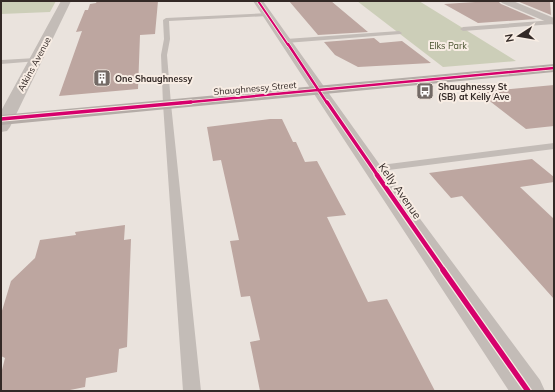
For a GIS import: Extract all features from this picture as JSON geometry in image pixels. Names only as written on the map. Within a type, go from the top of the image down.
[{"type":"main road","name":"Shaughnessy Street","points":[[2,122],[167,104],[554,68]]},
{"type":"street","name":"Atkins Avenue","points":[[2,122],[66,1]]},
{"type":"street","points":[[505,1],[554,22]]},
{"type":"street","name":"Kelly Avenue","points":[[263,7],[373,169],[528,391]]},
{"type":"lane","points":[[192,391],[167,104],[164,55],[167,39],[166,20],[263,7]]},
{"type":"lane","points":[[463,29],[554,22]]},
{"type":"lane","points":[[286,41],[399,33]]},
{"type":"lane","points":[[1,62],[36,60]]},
{"type":"lane","points":[[373,169],[554,146]]},
{"type":"lane","points":[[542,147],[554,156]]},
{"type":"green space","points":[[1,1],[56,1],[50,12],[1,14]]},
{"type":"green space","name":"Elks Park","points":[[357,1],[419,1],[516,61],[443,67]]},
{"type":"building","points":[[97,1],[158,1],[155,34],[140,35],[138,89],[59,96],[82,31],[76,32],[85,10],[88,10],[90,4],[96,3]]},
{"type":"building","points":[[289,1],[331,1],[368,32],[318,35]]},
{"type":"building","points":[[498,1],[501,4],[536,19],[478,23],[444,4]]},
{"type":"building","points":[[517,1],[550,1],[551,15]]},
{"type":"building","points":[[374,38],[380,43],[402,41],[431,63],[358,67],[335,55],[324,42]]},
{"type":"building","points":[[554,85],[554,126],[526,129],[478,92]]},
{"type":"building","points":[[270,119],[282,119],[293,142],[296,142],[305,162],[317,161],[346,215],[327,217],[368,302],[387,299],[435,391],[260,391],[250,342],[260,340],[250,296],[241,297],[230,241],[239,240],[221,160],[213,161],[207,127]]},
{"type":"building","points":[[532,159],[554,177],[554,182],[520,187],[554,219],[554,299],[462,196],[451,198],[429,173]]},
{"type":"building","points":[[125,225],[124,240],[131,239],[127,347],[119,349],[117,372],[86,378],[85,387],[65,391],[1,391],[1,374],[5,358],[1,356],[1,314],[11,281],[35,258],[40,240],[76,235],[75,232]]},
{"type":"cycle path","points":[[258,1],[528,391]]},
{"type":"cycle path","points":[[1,119],[554,68]]},
{"type":"place","name":"One Shaughnessy","points":[[102,78]]},
{"type":"place","name":"Shaughnessy St (SB) at Kelly Ave","points":[[425,91]]}]
